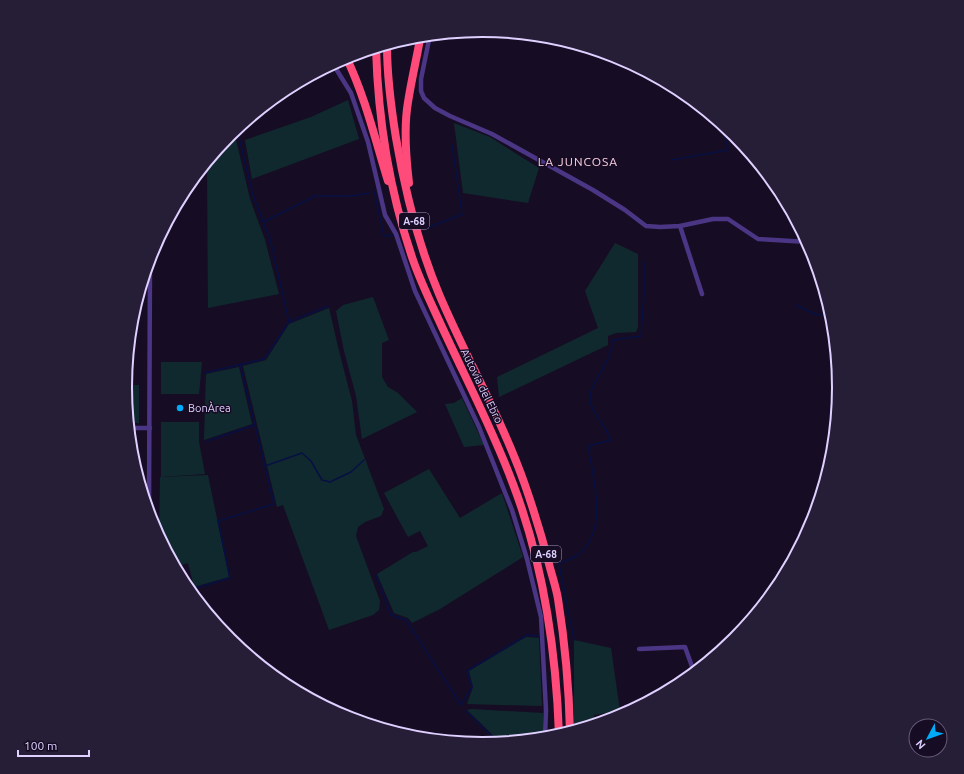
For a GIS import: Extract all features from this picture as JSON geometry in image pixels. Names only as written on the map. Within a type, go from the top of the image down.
[{"type":"highway","points":[[417,233],[406,163],[405,130],[407,109],[419,43]]},
{"type":"highway","name":"Autovía del Ebro","points":[[387,50],[392,112],[401,166],[417,233],[438,292],[508,441],[525,483],[540,529],[557,597],[563,636],[569,692],[570,726]]},
{"type":"highway","name":"Autovía del Ebro","points":[[376,54],[385,144],[402,224],[414,262],[428,297],[495,438],[514,486],[529,532],[546,599],[553,644],[559,728]]},
{"type":"highway","points":[[349,64],[366,107],[398,216],[402,224]]},
{"type":"street","points":[[429,41],[421,79],[422,90],[424,98],[435,108],[492,134],[593,190],[625,210],[646,226],[680,226],[713,219],[728,219],[758,239],[800,242]]},
{"type":"street","points":[[336,69],[351,93],[368,142],[385,214],[396,234],[415,291],[479,427],[512,510],[527,559],[540,617],[546,710],[545,731]]},
{"type":"street","points":[[680,226],[702,294]]},
{"type":"street","points":[[148,489],[150,428],[149,280]]},
{"type":"street","points":[[135,428],[150,428]]},
{"type":"street","points":[[639,649],[685,647],[692,667]]},
{"type":"green space","points":[[348,100],[359,139],[252,179],[245,140],[311,117]]},
{"type":"green space","points":[[454,123],[490,137],[539,168],[528,203],[463,193]]},
{"type":"green space","points":[[236,139],[250,199],[265,240],[279,294],[208,308],[207,170]]},
{"type":"green space","points":[[615,243],[638,254],[638,327],[636,332],[616,333],[608,336],[608,345],[499,397],[497,377],[598,328],[585,291]]},
{"type":"green space","points":[[373,297],[389,340],[382,343],[382,377],[388,387],[398,393],[417,412],[362,439],[356,396],[344,351],[336,311],[343,305]]},
{"type":"green space","points":[[329,308],[352,401],[356,435],[384,509],[381,516],[365,522],[358,527],[356,536],[380,601],[379,610],[373,615],[329,630],[283,505],[277,507],[243,366],[266,360],[289,324]]},
{"type":"green space","points":[[161,362],[202,362],[199,394],[161,394]]},
{"type":"green space","points":[[239,367],[252,424],[204,440],[206,374]]},
{"type":"green space","points":[[132,385],[139,385],[139,423],[134,423]]},
{"type":"green space","points":[[462,398],[484,445],[464,447],[445,404],[454,403]]},
{"type":"green space","points":[[161,422],[199,422],[199,442],[205,474],[161,477]]},
{"type":"green space","points":[[429,469],[460,518],[502,493],[523,557],[440,609],[412,623],[408,618],[394,613],[377,574],[413,552],[428,546],[420,531],[408,537],[384,493]]},
{"type":"green space","points":[[208,475],[229,577],[195,587],[188,563],[181,565],[168,542],[159,522],[160,477]]},
{"type":"green space","points":[[526,637],[539,638],[542,706],[467,704],[473,687],[469,671]]},
{"type":"green space","points":[[574,640],[611,648],[620,708],[609,713],[594,715],[594,718],[574,725]]},
{"type":"green space","points":[[467,710],[543,713],[543,731],[494,736]]},
{"type":"waterway","points":[[204,373],[264,359],[289,322],[270,239],[253,196],[239,136]]},
{"type":"waterway","points":[[671,160],[728,150],[725,136]]},
{"type":"waterway","points":[[428,228],[462,214],[452,145]]},
{"type":"waterway","points":[[374,191],[384,236],[393,235]]},
{"type":"waterway","points":[[263,222],[315,196],[351,196],[369,193]]},
{"type":"waterway","points":[[574,640],[559,564],[576,556],[586,546],[593,534],[597,505],[588,446],[611,440],[591,405],[591,390],[608,358],[612,341],[641,336],[644,295],[644,262]]},
{"type":"waterway","points":[[796,305],[815,314],[824,315]]},
{"type":"waterway","points":[[289,322],[328,306]]},
{"type":"waterway","points":[[196,588],[230,578],[218,521],[274,504],[240,364]]},
{"type":"waterway","points":[[207,441],[255,425]]},
{"type":"waterway","points":[[265,466],[302,453],[311,461],[322,480],[330,482],[351,472],[364,460]]},
{"type":"waterway","points":[[376,575],[391,615],[406,620],[461,705],[472,687],[467,671],[527,635],[539,636]]},
{"type":"waterway","points":[[466,711],[492,737]]},
{"type":"place","name":"BonÀrea","points":[[180,408]]},
{"type":"district","name":"LA JUNCOSA","points":[[578,161]]}]
